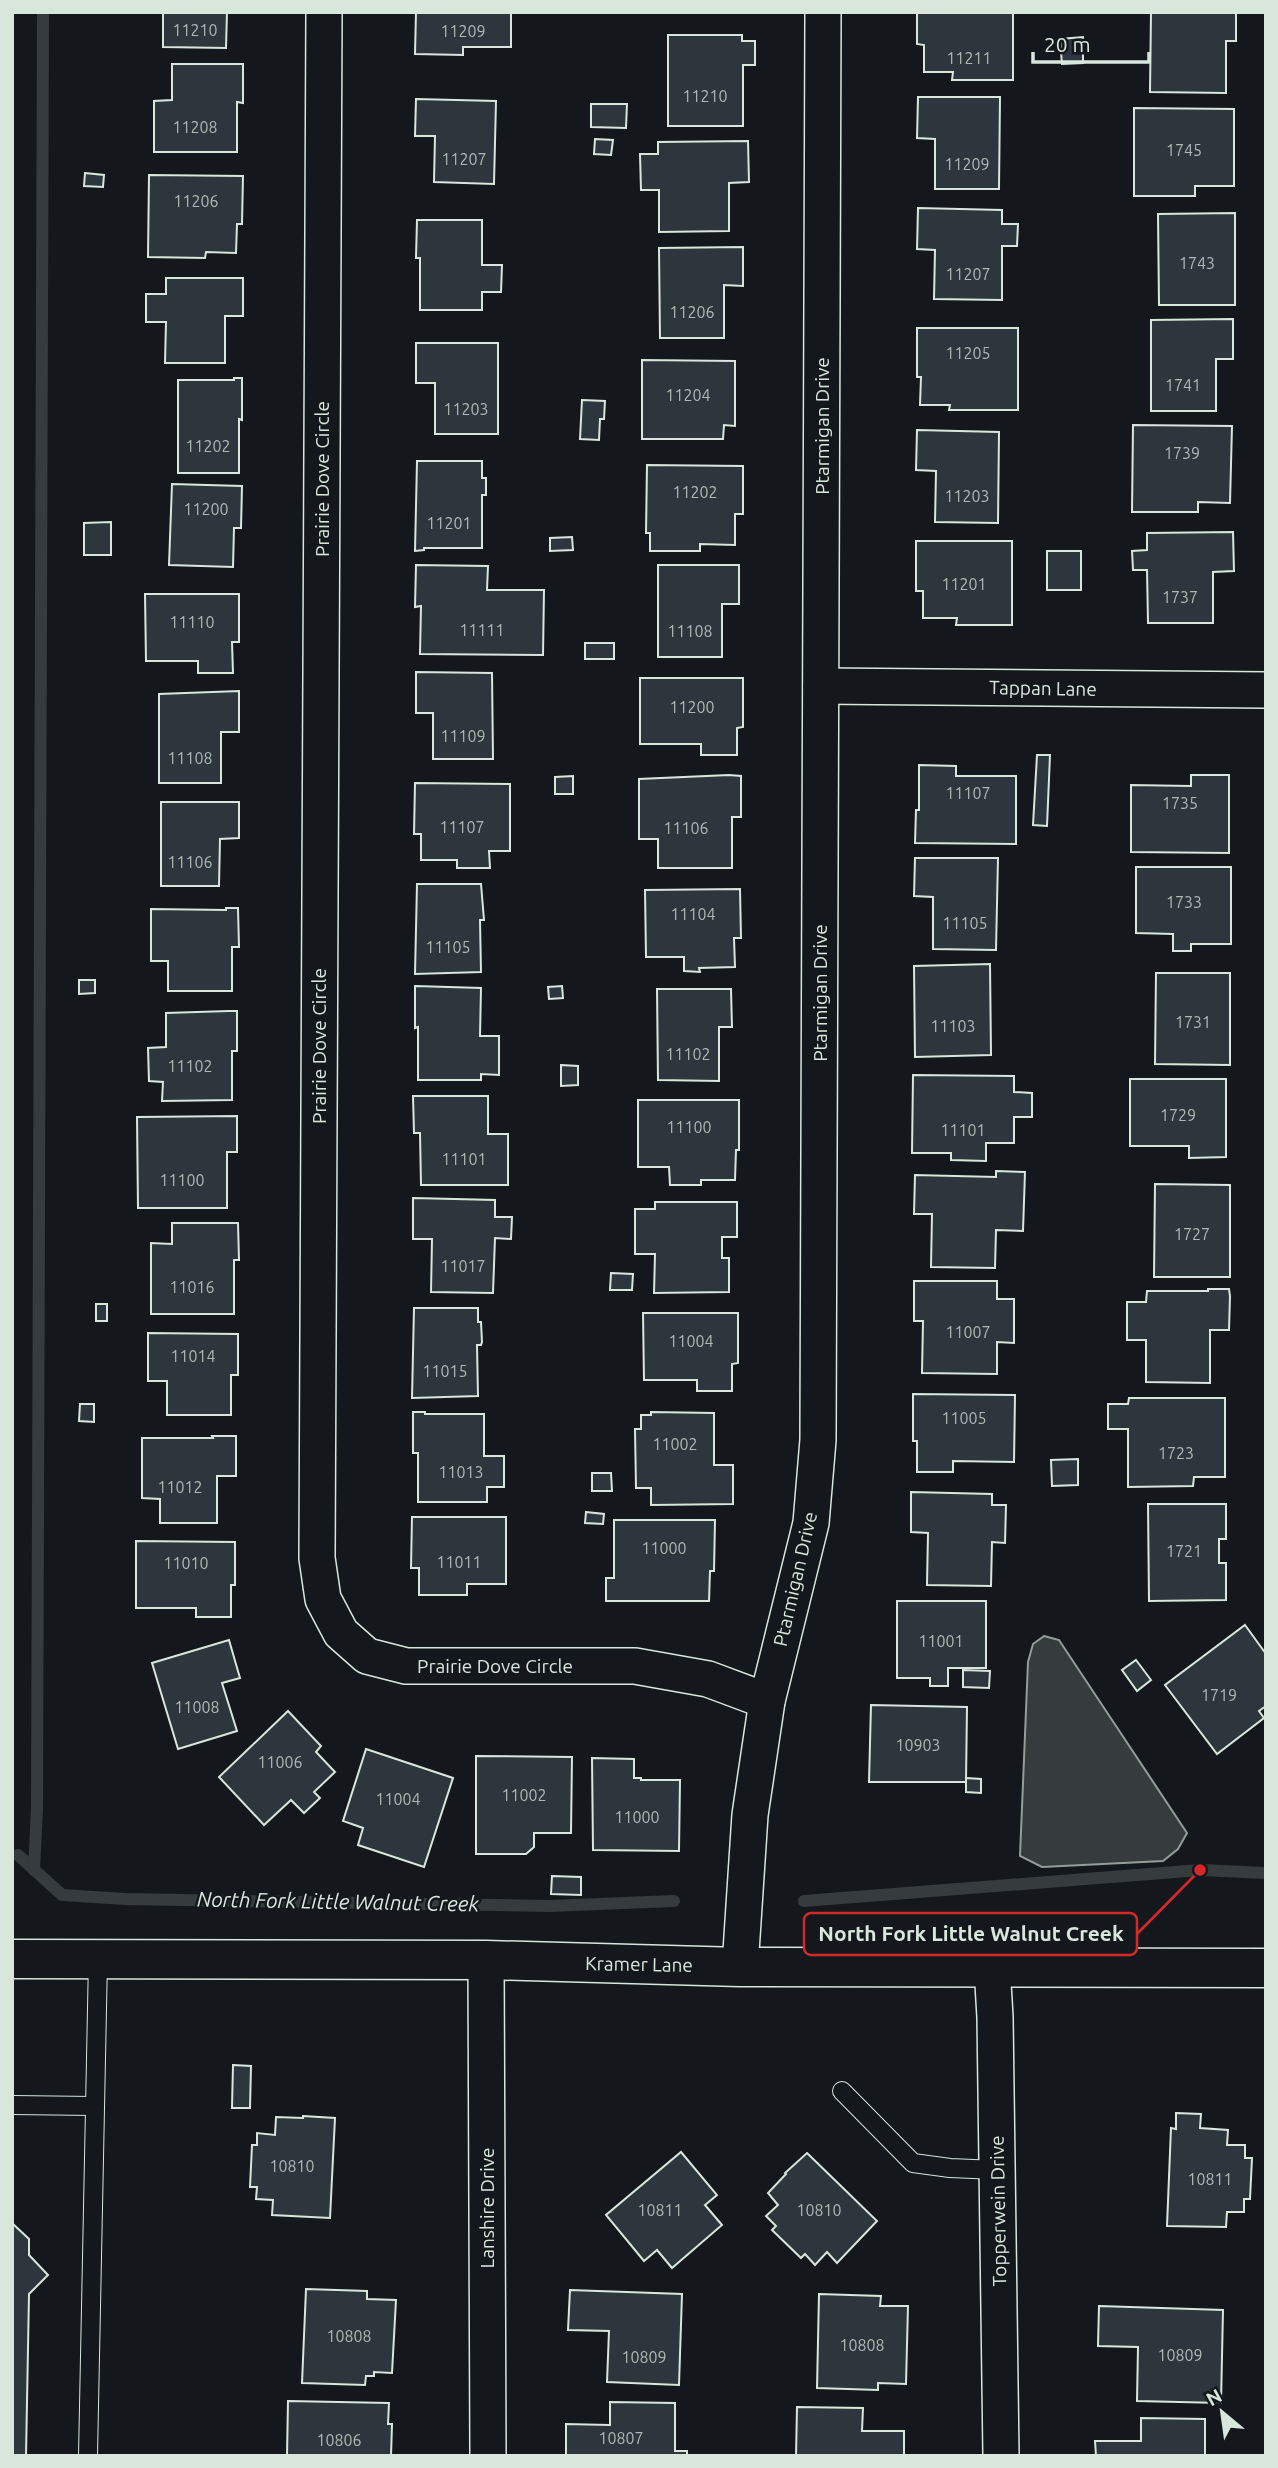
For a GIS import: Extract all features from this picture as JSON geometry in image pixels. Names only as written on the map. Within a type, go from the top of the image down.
[{"type":"street","name":"Prairie Dove Circle","points":[[324,12],[317,1530],[317,1558],[323,1599],[341,1633],[367,1656],[406,1666],[635,1666],[708,1679],[767,1702]]},
{"type":"street","name":"Ptarmigan Drive","points":[[740,1967],[750,1815],[767,1702],[811,1523],[818,1440],[823,12]]},
{"type":"street","name":"Tappan Lane","points":[[821,686],[1266,690]]},
{"type":"street","name":"Kramer Lane","points":[[12,1959],[486,1961],[740,1967],[1266,1968]]},
{"type":"street","name":"Lanshire Drive","points":[[486,1961],[488,2456]]},
{"type":"street","name":"Topperwein Drive","points":[[992,1967],[995,2017],[1000,2456]]},
{"type":"lane","points":[[88,2456],[97,1959]]},
{"type":"lane","points":[[842,2091],[913,2163],[997,2170]]},
{"type":"lane","points":[[12,2105],[94,2106]]},
{"type":"shaded area","points":[[1044,1636],[1059,1640],[1187,1833],[1178,1849],[1163,1861],[1042,1867],[1020,1856],[1028,1662],[1033,1644]]},
{"type":"building","points":[[163,12],[227,12],[226,48],[163,47]]},
{"type":"building","points":[[416,12],[511,12],[511,47],[463,47],[463,55],[415,54]]},
{"type":"building","points":[[917,12],[1013,12],[1013,80],[952,80],[953,72],[924,72],[924,45],[917,44]]},
{"type":"building","points":[[1151,12],[1236,12],[1236,41],[1226,41],[1226,93],[1150,92]]},
{"type":"building","points":[[668,35],[742,35],[742,41],[755,41],[755,65],[743,65],[743,126],[668,126]]},
{"type":"building","points":[[1083,37],[1083,63],[1062,64],[1060,39]]},
{"type":"building","points":[[172,64],[243,64],[243,103],[237,102],[237,152],[154,152],[154,101],[172,100]]},
{"type":"building","points":[[918,97],[1000,97],[999,189],[935,189],[935,139],[917,138]]},
{"type":"building","points":[[416,99],[496,101],[494,184],[434,182],[435,136],[415,136]]},
{"type":"building","points":[[591,104],[627,104],[626,128],[591,127]]},
{"type":"building","points":[[1134,108],[1234,109],[1234,186],[1195,186],[1195,196],[1134,196]]},
{"type":"building","points":[[595,139],[613,140],[611,155],[594,154]]},
{"type":"building","points":[[748,141],[749,182],[729,183],[729,231],[659,232],[659,190],[641,190],[640,154],[658,154],[658,142]]},
{"type":"building","points":[[85,173],[104,175],[103,187],[84,186]]},
{"type":"building","points":[[149,175],[243,176],[242,224],[237,224],[236,253],[206,252],[205,258],[148,257]]},
{"type":"building","points":[[918,208],[1002,210],[1002,224],[1018,224],[1017,246],[1002,246],[1002,300],[934,299],[935,250],[917,249]]},
{"type":"building","points":[[1235,213],[1235,305],[1159,305],[1158,214]]},
{"type":"building","points":[[417,220],[482,220],[482,265],[502,265],[501,292],[482,292],[482,310],[420,310],[420,258],[416,258]]},
{"type":"building","points":[[743,247],[743,286],[724,285],[724,338],[660,338],[659,248]]},
{"type":"building","points":[[166,278],[243,278],[243,316],[225,316],[225,363],[165,363],[166,322],[146,322],[146,294],[166,294]]},
{"type":"building","points":[[1233,319],[1233,359],[1216,359],[1216,411],[1151,411],[1151,320]]},
{"type":"building","points":[[917,328],[1018,328],[1018,410],[949,410],[950,405],[920,405]]},
{"type":"building","points":[[416,343],[498,343],[498,434],[435,434],[435,383],[416,383]]},
{"type":"building","points":[[642,360],[735,361],[735,426],[724,425],[723,439],[642,439]]},
{"type":"building","points":[[242,378],[239,473],[178,473],[178,380]]},
{"type":"building","points":[[582,400],[605,401],[604,419],[600,419],[599,440],[580,439]]},
{"type":"building","points":[[1133,425],[1232,426],[1230,503],[1198,502],[1198,512],[1132,512]]},
{"type":"building","points":[[917,430],[999,432],[998,523],[935,522],[936,471],[916,470]]},
{"type":"building","points":[[417,461],[482,461],[486,495],[482,495],[482,548],[424,548],[415,551]]},
{"type":"building","points":[[647,465],[743,466],[743,514],[735,514],[735,545],[700,544],[700,551],[650,551],[650,533],[646,533]]},
{"type":"building","points":[[172,484],[242,486],[241,528],[234,528],[233,567],[169,565]]},
{"type":"building","points":[[111,522],[111,555],[84,555],[84,523]]},
{"type":"building","points":[[1233,532],[1234,571],[1213,572],[1213,623],[1148,623],[1147,570],[1133,570],[1132,551],[1147,550],[1147,533]]},
{"type":"building","points":[[572,537],[573,550],[550,551],[550,538]]},
{"type":"building","points":[[916,541],[1012,541],[1012,625],[956,625],[957,618],[923,618],[923,591],[916,591]]},
{"type":"building","points":[[1047,551],[1081,551],[1081,590],[1047,590]]},
{"type":"building","points":[[416,565],[488,566],[487,590],[544,590],[543,655],[420,654],[421,606],[415,607]]},
{"type":"building","points":[[658,565],[739,565],[739,604],[722,604],[722,657],[658,657]]},
{"type":"building","points":[[145,594],[239,594],[239,642],[232,642],[233,673],[198,673],[198,661],[146,661]]},
{"type":"building","points":[[585,643],[614,643],[614,659],[585,659]]},
{"type":"building","points":[[416,672],[492,673],[493,759],[433,759],[433,713],[416,713]]},
{"type":"building","points":[[640,678],[743,678],[743,727],[737,728],[737,755],[701,755],[701,744],[640,744]]},
{"type":"building","points":[[239,691],[239,732],[221,732],[221,783],[159,783],[159,694]]},
{"type":"building","points":[[1037,755],[1050,755],[1047,826],[1033,825]]},
{"type":"building","points":[[919,765],[956,766],[956,776],[1016,776],[1016,844],[915,843],[916,810],[919,810]]},
{"type":"building","points":[[1191,775],[1229,775],[1229,853],[1131,852],[1131,785],[1191,786]]},
{"type":"building","points":[[573,776],[573,794],[555,794],[555,777]]},
{"type":"building","points":[[741,776],[741,817],[732,817],[732,868],[658,868],[658,839],[639,839],[639,779]]},
{"type":"building","points":[[415,783],[510,784],[510,851],[489,851],[490,868],[457,868],[457,860],[421,860],[421,834],[414,834]]},
{"type":"building","points":[[161,802],[239,802],[239,838],[220,839],[219,886],[161,886]]},
{"type":"building","points":[[915,858],[998,858],[996,950],[933,949],[933,897],[914,896]]},
{"type":"building","points":[[1136,867],[1231,867],[1231,944],[1191,944],[1191,951],[1173,951],[1173,934],[1136,933]]},
{"type":"building","points":[[417,884],[481,884],[484,920],[480,920],[481,972],[415,974]]},
{"type":"building","points":[[740,889],[741,938],[734,938],[735,967],[699,968],[700,972],[684,971],[684,957],[646,957],[645,890]]},
{"type":"building","points":[[238,908],[239,947],[232,947],[232,991],[168,991],[168,961],[151,961],[151,909]]},
{"type":"building","points":[[990,964],[991,1055],[915,1057],[914,966]]},
{"type":"building","points":[[1156,973],[1230,973],[1230,1065],[1155,1064]]},
{"type":"building","points":[[79,980],[95,980],[95,993],[79,994]]},
{"type":"building","points":[[415,986],[481,988],[480,1036],[499,1036],[499,1075],[481,1074],[481,1080],[418,1080]]},
{"type":"building","points":[[562,986],[563,998],[549,999],[548,987]]},
{"type":"building","points":[[657,989],[731,989],[732,1027],[719,1027],[719,1081],[658,1080]]},
{"type":"building","points":[[237,1011],[237,1051],[232,1051],[232,1100],[162,1101],[163,1082],[149,1081],[148,1048],[166,1047],[166,1013]]},
{"type":"building","points":[[561,1065],[578,1066],[578,1085],[561,1086]]},
{"type":"building","points":[[913,1075],[1014,1076],[1014,1092],[1032,1093],[1032,1117],[1014,1117],[1014,1143],[986,1143],[986,1161],[951,1160],[951,1153],[912,1153]]},
{"type":"building","points":[[1130,1079],[1226,1079],[1226,1157],[1189,1158],[1189,1146],[1130,1146]]},
{"type":"building","points":[[413,1096],[488,1096],[488,1134],[508,1134],[508,1185],[421,1185],[420,1133],[414,1133]]},
{"type":"building","points":[[638,1100],[739,1100],[739,1150],[736,1150],[735,1180],[701,1180],[701,1185],[670,1185],[669,1167],[638,1167]]},
{"type":"building","points":[[237,1116],[237,1152],[227,1152],[227,1208],[138,1208],[137,1117]]},
{"type":"building","points":[[996,1171],[1025,1172],[1023,1231],[996,1230],[995,1268],[931,1267],[932,1214],[914,1214],[915,1175],[996,1177]]},
{"type":"building","points":[[1155,1184],[1230,1185],[1230,1277],[1154,1277]]},
{"type":"building","points":[[413,1198],[495,1200],[495,1217],[512,1217],[511,1239],[495,1238],[493,1293],[431,1292],[432,1239],[413,1239]]},
{"type":"building","points":[[655,1202],[737,1202],[737,1237],[722,1237],[722,1258],[729,1258],[729,1292],[654,1293],[655,1254],[635,1254],[635,1209],[655,1209]]},
{"type":"building","points":[[172,1223],[238,1223],[239,1260],[234,1260],[234,1314],[151,1314],[151,1243],[172,1244]]},
{"type":"building","points":[[611,1273],[633,1274],[632,1290],[610,1290]]},
{"type":"building","points":[[914,1281],[997,1281],[997,1299],[1014,1299],[1014,1343],[997,1342],[997,1374],[922,1373],[923,1321],[914,1321]]},
{"type":"building","points":[[1229,1289],[1230,1296],[1229,1330],[1210,1330],[1210,1383],[1146,1382],[1146,1340],[1127,1340],[1127,1302],[1146,1302],[1147,1291]]},
{"type":"building","points":[[96,1304],[107,1304],[107,1321],[96,1321]]},
{"type":"building","points":[[414,1308],[478,1308],[482,1342],[477,1345],[478,1396],[412,1398]]},
{"type":"building","points":[[643,1313],[738,1313],[738,1363],[732,1364],[732,1391],[697,1391],[697,1380],[644,1380]]},
{"type":"building","points":[[148,1333],[238,1334],[238,1375],[231,1375],[231,1415],[167,1415],[167,1381],[148,1381]]},
{"type":"building","points":[[913,1394],[1015,1395],[1014,1462],[953,1461],[953,1472],[917,1472],[917,1441],[913,1441]]},
{"type":"building","points":[[1129,1398],[1225,1398],[1225,1477],[1194,1477],[1193,1486],[1128,1487],[1128,1429],[1108,1429],[1108,1404],[1128,1404]]},
{"type":"building","points":[[80,1404],[94,1404],[94,1422],[79,1421]]},
{"type":"building","points":[[413,1412],[484,1414],[484,1456],[504,1456],[504,1487],[487,1487],[487,1502],[418,1502],[418,1453],[413,1453]]},
{"type":"building","points":[[651,1412],[714,1413],[714,1465],[733,1465],[733,1504],[651,1505],[651,1488],[636,1488],[635,1429],[641,1429],[641,1415],[651,1415]]},
{"type":"building","points":[[212,1436],[236,1436],[236,1476],[217,1476],[217,1523],[160,1523],[160,1499],[142,1498],[142,1438],[213,1438]]},
{"type":"building","points":[[1078,1459],[1078,1485],[1052,1486],[1051,1460]]},
{"type":"building","points":[[592,1473],[611,1473],[612,1491],[592,1491]]},
{"type":"building","points":[[911,1492],[992,1494],[992,1505],[1006,1505],[1005,1543],[992,1542],[991,1586],[927,1585],[928,1533],[911,1532]]},
{"type":"building","points":[[1148,1504],[1226,1504],[1226,1539],[1219,1539],[1219,1563],[1226,1563],[1226,1600],[1149,1601]]},
{"type":"building","points":[[586,1512],[604,1514],[603,1524],[585,1523]]},
{"type":"building","points":[[412,1517],[506,1517],[506,1584],[467,1584],[467,1595],[419,1595],[419,1568],[411,1568]]},
{"type":"building","points":[[614,1520],[715,1520],[714,1571],[710,1571],[709,1601],[606,1601],[606,1578],[614,1578]]},
{"type":"building","points":[[136,1541],[235,1542],[235,1585],[231,1585],[231,1617],[196,1617],[196,1608],[136,1608]]},
{"type":"building","points":[[897,1601],[986,1601],[986,1668],[948,1668],[948,1686],[930,1686],[930,1678],[897,1678]]},
{"type":"building","points":[[1245,1625],[1266,1654],[1266,1706],[1259,1711],[1264,1718],[1217,1754],[1165,1685]]},
{"type":"building","points":[[229,1640],[240,1678],[222,1683],[237,1731],[178,1749],[152,1663]]},
{"type":"building","points":[[1136,1660],[1151,1680],[1137,1691],[1122,1670]]},
{"type":"building","points":[[963,1670],[990,1671],[989,1688],[963,1687]]},
{"type":"building","points":[[871,1705],[967,1707],[966,1782],[869,1782]]},
{"type":"building","points":[[288,1711],[321,1746],[316,1752],[335,1772],[314,1792],[320,1798],[304,1813],[291,1800],[264,1825],[219,1777]]},
{"type":"building","points":[[366,1749],[453,1778],[424,1867],[358,1845],[363,1828],[343,1821]]},
{"type":"building","points":[[476,1756],[572,1757],[571,1833],[534,1833],[534,1847],[526,1854],[476,1854]]},
{"type":"building","points":[[592,1758],[634,1759],[634,1778],[641,1780],[680,1780],[679,1851],[593,1850]]},
{"type":"building","points":[[966,1778],[981,1779],[981,1793],[966,1792]]},
{"type":"building","points":[[552,1876],[581,1877],[581,1895],[551,1894]]},
{"type":"building","points":[[233,2065],[251,2066],[250,2108],[232,2108]]},
{"type":"building","points":[[1176,2113],[1201,2114],[1200,2128],[1228,2130],[1227,2145],[1245,2145],[1245,2158],[1252,2158],[1250,2199],[1244,2199],[1244,2212],[1227,2212],[1226,2227],[1167,2226],[1171,2128],[1176,2129]]},
{"type":"building","points":[[276,2117],[335,2118],[330,2218],[272,2215],[273,2200],[256,2199],[257,2187],[250,2187],[252,2145],[257,2145],[257,2133],[275,2135]]},
{"type":"building","points":[[681,2152],[717,2195],[705,2205],[722,2225],[672,2268],[657,2250],[644,2261],[606,2215]]},
{"type":"building","points":[[807,2153],[877,2221],[837,2263],[827,2252],[815,2265],[805,2254],[801,2258],[772,2230],[776,2226],[766,2216],[778,2205],[768,2193]]},
{"type":"building","points":[[12,2213],[13,2224],[29,2239],[29,2255],[48,2275],[29,2294],[26,2456],[12,2456]]},
{"type":"building","points":[[306,2289],[367,2291],[367,2299],[396,2300],[392,2373],[374,2372],[374,2376],[366,2376],[365,2385],[302,2383]]},
{"type":"building","points":[[570,2290],[682,2294],[679,2385],[607,2382],[609,2331],[568,2330]]},
{"type":"building","points":[[819,2294],[881,2296],[880,2306],[908,2306],[906,2384],[878,2383],[878,2390],[817,2388]]},
{"type":"building","points":[[1099,2306],[1223,2310],[1221,2403],[1137,2401],[1138,2347],[1098,2346]]},
{"type":"building","points":[[288,2401],[389,2403],[388,2424],[392,2424],[391,2456],[287,2456]]},
{"type":"building","points":[[610,2402],[675,2403],[675,2451],[687,2451],[687,2456],[566,2456],[566,2424],[610,2425]]},
{"type":"building","points":[[797,2407],[863,2408],[862,2431],[904,2431],[904,2456],[796,2456]]},
{"type":"building","points":[[1141,2418],[1205,2419],[1205,2456],[1096,2456],[1095,2441],[1141,2441]]},
{"type":"waterway","points":[[34,1870],[37,1809],[43,12]]},
{"type":"waterway","name":"North Fork Little Walnut Creek","points":[[18,1855],[62,1895],[125,1899],[549,1906],[674,1901]]},
{"type":"waterway","name":"North Fork Little Walnut Creek","points":[[804,1901],[1200,1870],[1266,1873]]},
{"type":"place","name":"North Fork Little Walnut Creek","points":[[1200,1870]]}]
